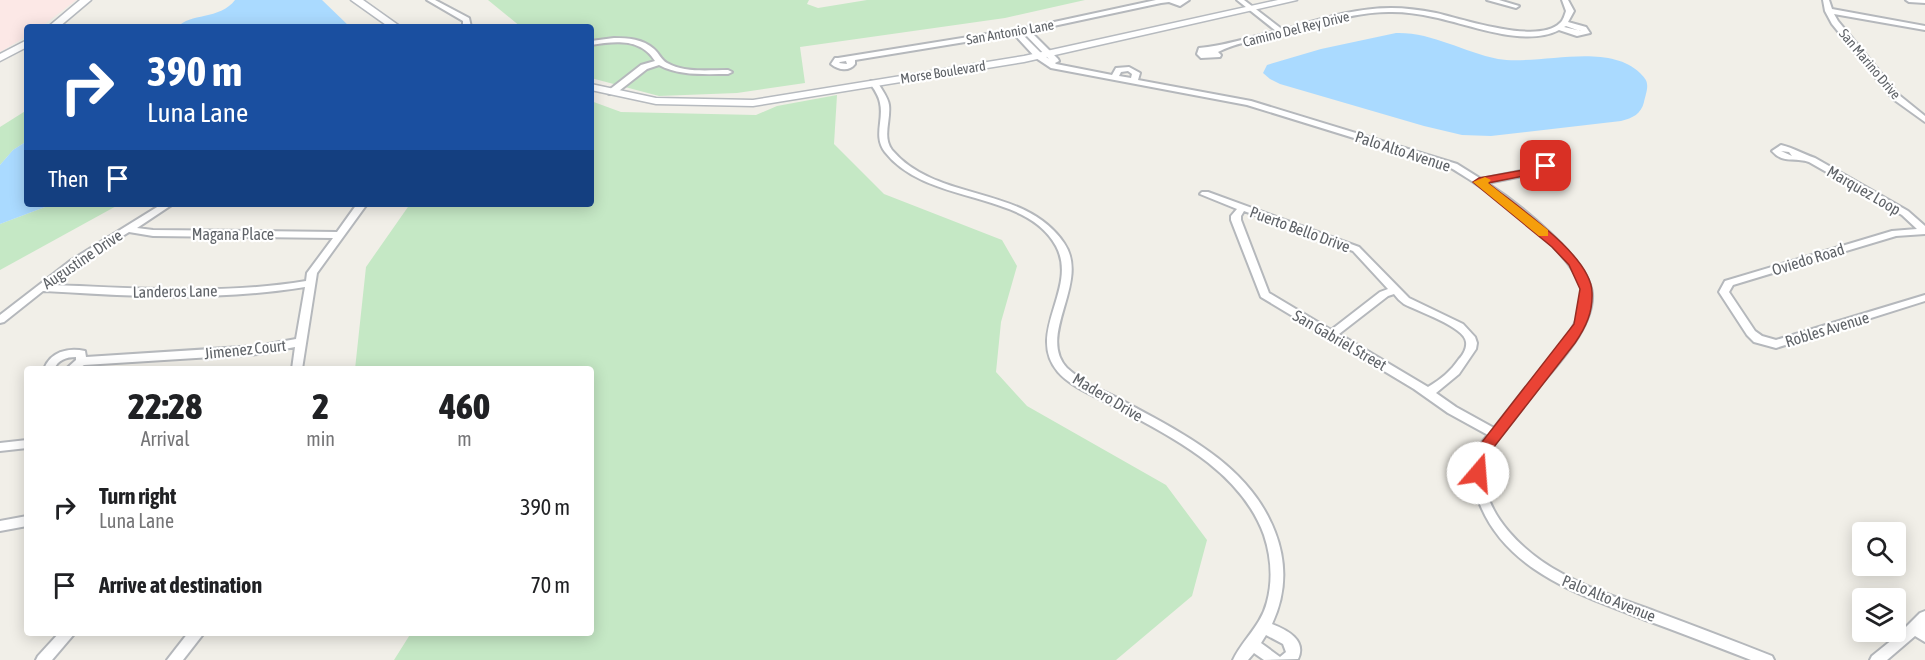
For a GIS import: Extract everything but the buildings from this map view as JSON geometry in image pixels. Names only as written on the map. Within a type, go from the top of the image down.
[{"type":"street","points":[[57,24],[86,0]]},
{"type":"street","points":[[70,24],[99,0]]},
{"type":"street","points":[[356,0],[368,4],[392,24]]},
{"type":"street","points":[[430,0],[466,20],[467,24]]},
{"type":"street","name":"San Antonio Lane","points":[[850,59],[1016,32],[1161,1],[1170,0],[1180,4],[1186,0]]},
{"type":"street","points":[[1231,0],[1282,32]]},
{"type":"street","points":[[1240,0],[1250,10]]},
{"type":"street","name":"Morse Boulevard","points":[[594,88],[656,101],[718,104],[753,102],[1043,55],[1292,0]]},
{"type":"street","points":[[1490,0],[1516,6]]},
{"type":"street","name":"Camino Del Rey Drive","points":[[1213,51],[1358,14],[1390,10],[1433,15],[1510,33],[1536,32],[1561,25],[1570,11],[1565,0]]},
{"type":"street","name":"San Marino Drive","points":[[1826,0],[1829,12],[1885,84],[1925,120]]},
{"type":"street","points":[[1910,0],[1925,1]]},
{"type":"street","points":[[1829,12],[1925,28]]},
{"type":"street","name":"Palo Alto Avenue","points":[[1025,30],[1043,55]]},
{"type":"street","name":"Palo Alto Avenue","points":[[1016,32],[1054,66],[1256,105],[1460,169],[1567,254],[1581,275],[1586,289],[1581,325],[1482,451],[1477,484],[1491,515],[1517,547],[1558,577],[1767,660]]},
{"type":"street","points":[[594,43],[613,40],[640,44],[652,50],[659,62]]},
{"type":"street","points":[[0,58],[24,45]]},
{"type":"street","points":[[0,65],[24,53]]},
{"type":"street","points":[[612,92],[641,69],[659,62],[690,70],[728,72]]},
{"type":"street","name":"Madero Drive","points":[[874,83],[885,105],[882,138],[884,144],[906,170],[930,183],[1003,204],[1025,213],[1045,227],[1060,245],[1066,256],[1069,278],[1053,330],[1051,350],[1061,367],[1099,393],[1202,452],[1221,465],[1251,494],[1270,531],[1278,569],[1274,603],[1263,627],[1240,660]]},
{"type":"street","name":"Marquez Loop","points":[[1798,155],[1905,213],[1925,231]]},
{"type":"street","points":[[1479,182],[1545,169]]},
{"type":"street","name":"Puerto Bello Drive","points":[[1205,194],[1351,247],[1405,300],[1459,326],[1472,343],[1470,353],[1441,386],[1428,392]]},
{"type":"street","name":"Augustine Drive","points":[[0,320],[73,263],[163,207]]},
{"type":"street","points":[[297,366],[310,283],[315,267],[360,207]]},
{"type":"street","name":"San Gabriel Street","points":[[1242,208],[1236,220],[1263,292],[1276,303],[1495,434]]},
{"type":"street","name":"Magana Place","points":[[127,229],[164,234],[339,235]]},
{"type":"street","name":"Oviedo Road","points":[[1738,315],[1724,292],[1730,283],[1895,233],[1925,231]]},
{"type":"street","name":"Landeros Lane","points":[[40,288],[121,292],[223,291],[310,283]]},
{"type":"street","points":[[1331,335],[1384,294],[1395,290]]},
{"type":"street","name":"Robles Avenue","points":[[1738,315],[1758,339],[1776,344],[1925,298]]},
{"type":"street","name":"Jimenez Court","points":[[51,366],[54,360],[69,353],[81,354],[81,361],[252,350],[301,342]]},
{"type":"street","points":[[75,366],[81,361]]},
{"type":"street","points":[[0,447],[24,444]]},
{"type":"street","points":[[0,526],[24,522]]},
{"type":"street","points":[[1877,660],[1920,632],[1925,617]]},
{"type":"street","points":[[1263,627],[1287,637],[1292,642],[1293,655],[1286,660]]},
{"type":"street","points":[[43,660],[65,636]]},
{"type":"street","points":[[174,660],[194,636]]},
{"type":"street","points":[[1252,644],[1275,660]]},
{"type":"shaded area","points":[[0,0],[76,0],[45,24],[24,24],[24,38],[0,52]]},
{"type":"green space","points":[[488,0],[809,0],[807,4],[818,8],[867,0],[1085,0],[1005,18],[800,47],[805,83],[737,93],[659,96],[594,79],[594,24],[517,24]]},
{"type":"green space","points":[[837,95],[834,144],[884,194],[1002,240],[1017,266],[1001,322],[996,372],[1027,406],[1166,485],[1207,540],[1192,596],[1116,660],[394,660],[409,636],[594,636],[594,366],[355,366],[366,267],[408,207],[594,207],[594,102],[621,112],[756,115],[777,106]]},
{"type":"green space","points":[[24,112],[24,143],[13,150],[0,165],[0,127]]},
{"type":"green space","points":[[45,207],[115,207],[0,270],[0,224]]},
{"type":"water","points":[[235,0],[322,0],[347,24],[182,24],[221,11]]},
{"type":"water","points":[[1396,33],[1435,39],[1498,59],[1532,60],[1591,56],[1610,58],[1626,63],[1640,73],[1647,83],[1647,91],[1641,110],[1636,115],[1621,121],[1491,136],[1462,135],[1280,84],[1263,73],[1267,65],[1321,49]]},
{"type":"water","points":[[24,143],[24,207],[45,207],[0,224],[0,165],[13,150]]},
{"type":"slow traffic","points":[[1485,180],[1479,182],[1544,233]]},
{"type":"route","points":[[1478,473],[1482,451],[1570,340],[1581,325],[1584,314],[1586,289],[1575,264],[1557,244],[1479,182],[1534,169],[1545,169],[1546,166]]}]
